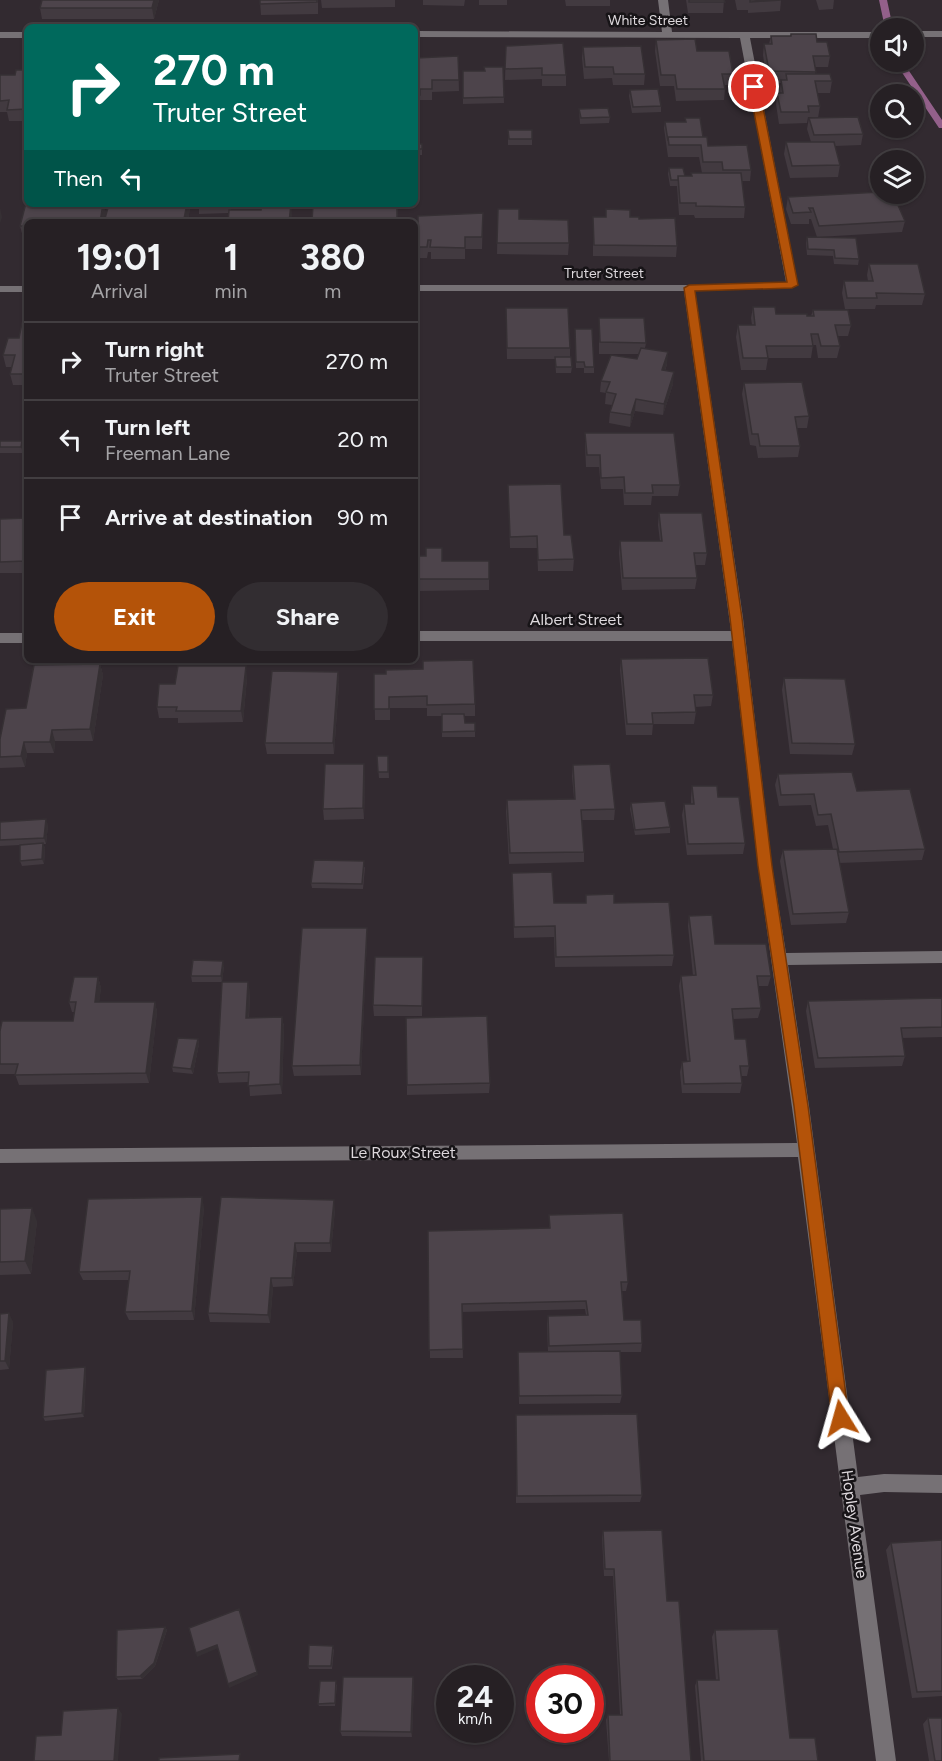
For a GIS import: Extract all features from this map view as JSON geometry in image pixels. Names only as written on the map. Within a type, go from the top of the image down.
[{"type":"street","points":[[663,0],[667,34]]},
{"type":"street","name":"Truter Street","points":[[418,288],[689,288],[792,285],[744,33]]},
{"type":"street","name":"White Street","points":[[418,34],[870,35]]},
{"type":"street","points":[[924,34],[940,34]]},
{"type":"street","points":[[0,35],[24,35]]},
{"type":"street","name":"Hopley Avenue","points":[[689,288],[886,1761]]},
{"type":"street","points":[[0,289],[24,289]]},
{"type":"street","name":"Albert Street","points":[[418,636],[737,636]]},
{"type":"street","points":[[0,638],[24,638]]},
{"type":"street","points":[[779,959],[942,957]]},
{"type":"street","name":"Le Roux Street","points":[[0,1156],[806,1150]]},
{"type":"street","points":[[850,1487],[884,1483],[942,1484]]},
{"type":"building","points":[[42,0],[154,0],[152,8],[40,8]]},
{"type":"building","points":[[260,0],[317,0],[317,2],[260,4]]},
{"type":"building","points":[[689,0],[724,0],[725,2],[689,2]]},
{"type":"building","points":[[750,0],[781,0],[750,2]]},
{"type":"building","points":[[791,34],[816,34],[817,42],[827,42],[830,56],[813,56],[816,72],[769,71],[764,44],[772,44],[771,36],[791,36]]},
{"type":"building","points":[[695,39],[697,51],[729,51],[733,74],[722,74],[725,89],[677,89],[675,75],[661,75],[656,40]]},
{"type":"building","points":[[563,43],[566,75],[542,75],[542,68],[505,69],[506,46]]},
{"type":"building","points":[[641,46],[645,74],[614,74],[613,67],[585,67],[583,47]]},
{"type":"building","points":[[458,56],[459,80],[432,80],[432,89],[420,89],[420,95],[418,95],[418,58]]},
{"type":"building","points":[[484,67],[503,67],[504,97],[463,98],[463,71],[485,71]]},
{"type":"building","points":[[16,70],[24,70],[24,109],[7,110],[9,100],[0,101],[0,75],[15,75]]},
{"type":"building","points":[[786,74],[830,74],[832,81],[815,81],[820,106],[808,106],[809,112],[781,112],[777,93],[783,93],[781,80],[787,80]]},
{"type":"building","points":[[658,89],[661,106],[633,107],[630,90]]},
{"type":"building","points":[[608,108],[610,117],[581,118],[579,109]]},
{"type":"building","points":[[858,117],[863,134],[814,135],[809,118]]},
{"type":"building","points":[[685,118],[700,118],[703,137],[668,137],[668,141],[665,122],[686,122]]},
{"type":"building","points":[[508,130],[532,130],[532,139],[509,139]]},
{"type":"building","points":[[668,137],[707,137],[708,146],[747,145],[751,170],[723,170],[722,162],[703,162],[701,145],[669,145]]},
{"type":"building","points":[[786,142],[834,142],[840,165],[792,166]]},
{"type":"building","points":[[669,168],[683,168],[685,176],[678,176],[678,180],[671,180]]},
{"type":"building","points":[[691,173],[741,173],[745,207],[696,206],[696,203],[680,203],[678,176],[692,176]]},
{"type":"building","points":[[870,193],[870,204],[897,204],[905,221],[819,226],[813,208],[809,208],[811,212],[793,213],[788,197]]},
{"type":"building","points":[[25,207],[102,207],[100,219],[24,219],[24,226],[20,226]]},
{"type":"building","points":[[108,207],[186,207],[184,219],[105,219]]},
{"type":"building","points":[[262,207],[291,207],[289,219],[228,219],[229,210],[261,210]]},
{"type":"building","points":[[313,207],[397,207],[397,218],[312,219]]},
{"type":"building","points":[[498,209],[519,209],[519,219],[568,220],[569,243],[497,243]]},
{"type":"building","points":[[606,209],[630,210],[630,217],[639,217],[639,219],[675,218],[677,246],[594,245],[593,217],[606,217]]},
{"type":"building","points":[[483,213],[482,237],[465,237],[465,248],[430,247],[431,240],[428,240],[427,247],[418,247],[418,216]]},
{"type":"building","points":[[807,237],[856,238],[859,259],[835,258],[834,250],[808,249]]},
{"type":"building","points":[[869,264],[918,264],[925,294],[876,293],[877,298],[847,298],[844,281],[873,281]]},
{"type":"building","points":[[753,307],[775,307],[776,314],[807,314],[807,316],[814,316],[813,310],[848,310],[851,325],[835,325],[840,346],[821,346],[818,334],[811,334],[813,346],[766,346],[768,358],[743,358],[738,325],[755,325]]},
{"type":"building","points":[[506,308],[568,308],[570,348],[507,348]]},
{"type":"building","points":[[599,318],[644,318],[646,343],[600,342]]},
{"type":"building","points":[[22,323],[24,323],[24,374],[10,374],[15,355],[3,355],[8,338],[19,338]]},
{"type":"building","points":[[575,329],[592,329],[594,367],[585,367],[584,362],[576,362]]},
{"type":"building","points":[[641,348],[668,352],[662,370],[674,372],[664,404],[636,399],[631,415],[610,412],[616,394],[606,392],[610,382],[601,381],[611,355],[637,359]]},
{"type":"building","points":[[555,357],[571,357],[572,367],[556,367]]},
{"type":"building","points":[[802,382],[809,416],[795,417],[800,446],[760,446],[758,434],[752,434],[744,383]]},
{"type":"building","points":[[585,433],[674,433],[680,485],[652,485],[653,493],[625,493],[624,477],[601,478],[600,455],[587,455]]},
{"type":"building","points":[[0,441],[22,441],[21,447],[0,447]]},
{"type":"building","points":[[561,484],[564,535],[571,535],[574,559],[538,560],[537,536],[510,537],[508,485]]},
{"type":"building","points":[[659,513],[702,513],[707,553],[694,553],[697,578],[623,578],[620,541],[662,541]]},
{"type":"building","points":[[24,518],[24,561],[0,562],[0,519]]},
{"type":"building","points":[[426,548],[442,548],[442,561],[489,561],[489,579],[418,579],[418,556],[426,556]]},
{"type":"building","points":[[708,658],[713,695],[694,695],[696,712],[652,713],[653,724],[627,724],[621,659]]},
{"type":"building","points":[[473,660],[475,704],[427,705],[427,696],[389,697],[389,709],[374,709],[374,674],[386,674],[386,670],[423,669],[423,661]]},
{"type":"building","points":[[100,664],[90,729],[52,730],[50,742],[24,742],[21,756],[0,757],[0,739],[6,709],[26,708],[34,665]]},
{"type":"building","points":[[178,666],[246,666],[241,711],[176,711],[177,707],[157,707],[159,684],[175,684]]},
{"type":"building","points":[[272,671],[338,672],[333,743],[265,743]]},
{"type":"building","points":[[784,678],[845,679],[855,744],[792,743]]},
{"type":"building","points":[[442,714],[464,714],[465,723],[475,723],[475,731],[442,732]]},
{"type":"building","points":[[377,756],[388,756],[388,772],[378,772]]},
{"type":"building","points":[[325,764],[364,764],[363,808],[323,809]]},
{"type":"building","points":[[610,764],[615,809],[581,810],[584,852],[510,853],[507,800],[575,799],[573,765]]},
{"type":"building","points":[[852,772],[857,791],[910,789],[925,849],[839,852],[831,814],[818,815],[814,794],[781,795],[778,774]]},
{"type":"building","points":[[692,786],[717,786],[718,797],[739,797],[745,843],[688,844],[684,804],[694,804]]},
{"type":"building","points":[[665,801],[670,827],[635,830],[631,803]]},
{"type":"building","points":[[46,819],[44,838],[0,840],[0,822]]},
{"type":"building","points":[[43,843],[42,859],[20,861],[20,845]]},
{"type":"building","points":[[837,849],[849,912],[793,914],[783,850]]},
{"type":"building","points":[[314,860],[364,861],[362,884],[311,883]]},
{"type":"building","points":[[552,872],[554,903],[586,903],[586,895],[614,894],[614,903],[669,902],[674,955],[556,957],[555,926],[514,927],[512,873]]},
{"type":"building","points":[[712,915],[715,944],[766,944],[771,976],[757,976],[761,1008],[732,1009],[735,1039],[746,1039],[749,1066],[740,1066],[742,1083],[684,1084],[682,1062],[690,1061],[681,976],[696,975],[689,916]]},
{"type":"building","points":[[302,928],[367,928],[360,1065],[292,1066]]},
{"type":"building","points":[[375,957],[423,957],[422,1006],[373,1005]]},
{"type":"building","points":[[193,960],[223,961],[221,976],[191,976]]},
{"type":"building","points":[[74,977],[98,977],[95,1002],[155,1002],[146,1073],[15,1075],[18,1064],[0,1064],[2,1021],[73,1021],[76,1002],[69,1002]]},
{"type":"building","points":[[222,982],[248,982],[246,1018],[282,1017],[280,1084],[248,1086],[249,1072],[217,1073]]},
{"type":"building","points":[[942,998],[942,1027],[901,1028],[905,1056],[818,1058],[808,1001]]},
{"type":"building","points":[[487,1016],[490,1083],[407,1085],[406,1018]]},
{"type":"building","points":[[178,1038],[198,1039],[191,1069],[172,1067]]},
{"type":"building","points":[[202,1197],[192,1311],[125,1312],[130,1271],[79,1272],[88,1199]]},
{"type":"building","points":[[221,1197],[334,1200],[330,1243],[295,1243],[292,1278],[271,1278],[268,1315],[208,1313]]},
{"type":"building","points":[[32,1208],[25,1261],[0,1262],[0,1209]]},
{"type":"building","points":[[623,1213],[628,1282],[621,1282],[624,1320],[641,1320],[642,1343],[549,1346],[548,1316],[588,1315],[586,1301],[462,1304],[463,1349],[429,1350],[428,1231],[550,1228],[549,1215]]},
{"type":"building","points":[[9,1313],[5,1361],[0,1361],[0,1314]]},
{"type":"building","points":[[620,1351],[622,1395],[519,1396],[518,1352]]},
{"type":"building","points":[[85,1367],[82,1413],[43,1417],[46,1370]]},
{"type":"building","points":[[637,1414],[642,1495],[517,1496],[516,1415]]},
{"type":"building","points":[[662,1530],[667,1601],[679,1601],[691,1761],[610,1761],[608,1715],[622,1715],[614,1569],[605,1569],[603,1531]]},
{"type":"building","points":[[942,1540],[942,1691],[917,1692],[891,1543]]},
{"type":"building","points":[[239,1609],[257,1672],[228,1684],[217,1645],[196,1653],[189,1628]]},
{"type":"building","points":[[165,1627],[154,1663],[140,1676],[116,1677],[117,1630]]},
{"type":"building","points":[[778,1629],[790,1738],[815,1738],[818,1761],[704,1761],[697,1680],[719,1680],[715,1630]]},
{"type":"building","points":[[309,1645],[333,1646],[331,1666],[308,1666]]},
{"type":"building","points":[[343,1677],[413,1677],[411,1732],[340,1731]]},
{"type":"building","points":[[320,1681],[336,1681],[335,1703],[318,1704]]},
{"type":"building","points":[[118,1708],[114,1761],[34,1761],[36,1736],[61,1735],[63,1711]]},
{"type":"building","points":[[928,1718],[942,1718],[942,1761],[935,1761]]},
{"type":"building","points":[[240,1754],[239,1761],[159,1761],[159,1758]]},
{"type":"waterway","points":[[883,0],[887,18]]},
{"type":"waterway","points":[[906,72],[942,126]]},
{"type":"route","points":[[754,87],[792,285],[689,288],[736,618],[765,866],[801,1106],[841,1418]]}]
